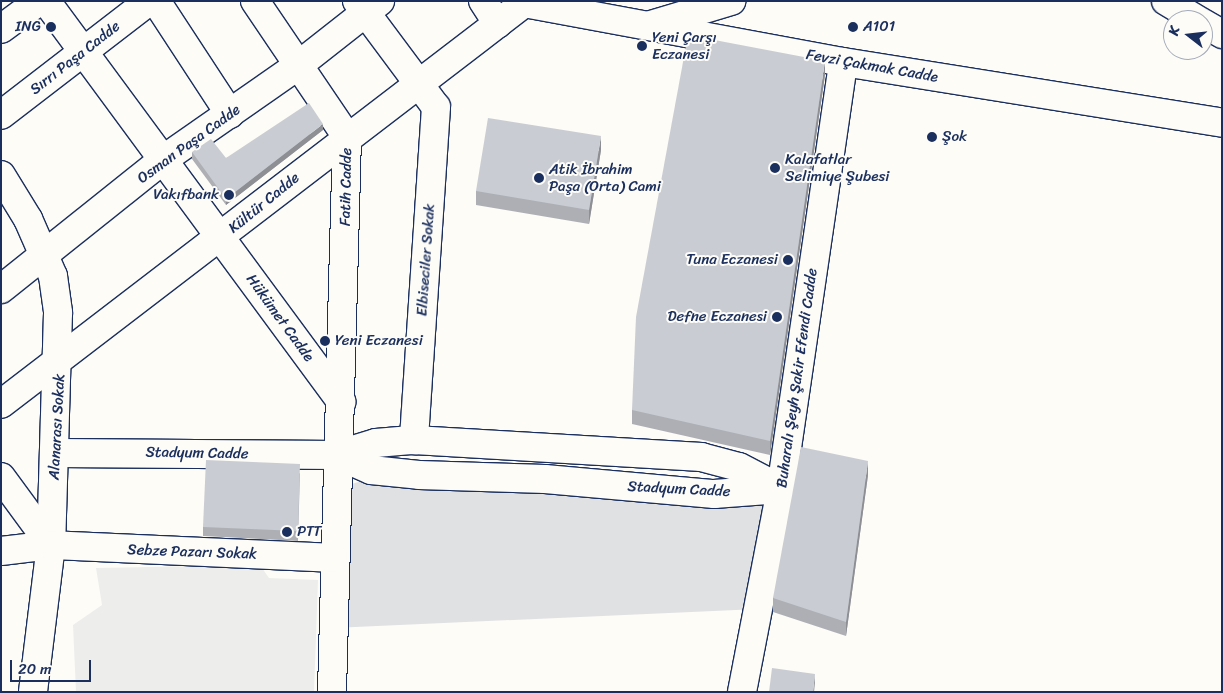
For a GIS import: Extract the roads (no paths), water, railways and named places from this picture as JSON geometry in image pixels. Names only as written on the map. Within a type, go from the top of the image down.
[{"type":"street","points":[[1,29],[39,1]]},
{"type":"street","name":"Hükümet Cadde","points":[[46,1],[342,402]]},
{"type":"street","name":"Sırrı Paşa Cadde","points":[[1,114],[149,1]]},
{"type":"street","points":[[156,1],[230,114]]},
{"type":"street","name":"Fatih Cadde","points":[[255,1],[300,64],[347,137],[342,402]]},
{"type":"street","points":[[483,1],[498,24]]},
{"type":"street","points":[[622,1],[643,25],[731,1]]},
{"type":"street","points":[[1166,1],[1181,10]]},
{"type":"street","name":"Kültür Cadde","points":[[1,404],[221,238],[347,137],[526,2]]},
{"type":"street","name":"Fevzi Çakmak Cadde","points":[[526,2],[843,62],[1222,123]]},
{"type":"street","name":"Osman Paşa Cadde","points":[[1,288],[164,160],[300,64],[367,5]]},
{"type":"street","name":"Elbiseciler Sokak","points":[[367,5],[417,86],[436,107],[414,440]]},
{"type":"street","name":"Buharalı Şeyh Şakir Efendi Cadde","points":[[742,692],[781,489],[843,62]]},
{"type":"street","name":"Alanarası Sokak","points":[[1,175],[44,255],[53,276],[60,359],[51,545],[33,692]]},
{"type":"street","points":[[332,692],[333,558],[337,455],[342,402]]},
{"type":"street","name":"Stadyum Cadde","points":[[56,452],[337,455],[376,443],[414,440],[701,457],[739,468],[781,489]]},
{"type":"street","name":"Stadyum Cadde","points":[[337,455],[371,470],[419,475],[545,479],[714,494],[781,489]]},
{"type":"street","points":[[1,477],[51,545]]},
{"type":"street","name":"Sebze Pazarı Sokak","points":[[1,551],[51,545],[333,558]]},
{"type":"place","name":"ING","points":[[51,27]]},
{"type":"place","name":"A101","points":[[853,27]]},
{"type":"place","name":"Yeni Çarşı Eczanesi","points":[[642,46]]},
{"type":"place","name":"Şok","points":[[932,137]]},
{"type":"place","name":"Kalafatlar Selimiye Şubesi","points":[[775,168]]},
{"type":"place","name":"Atik İbrahim Paşa (Orta) Cami","points":[[539,178]]},
{"type":"place","name":"Vakıfbank","points":[[229,195]]},
{"type":"place","name":"Tuna Eczanesi","points":[[788,260]]},
{"type":"place","name":"Defne Eczanesi","points":[[777,317]]},
{"type":"place","name":"Yeni Eczanesi","points":[[325,341]]},
{"type":"place","name":"PTT","points":[[287,532]]}]
